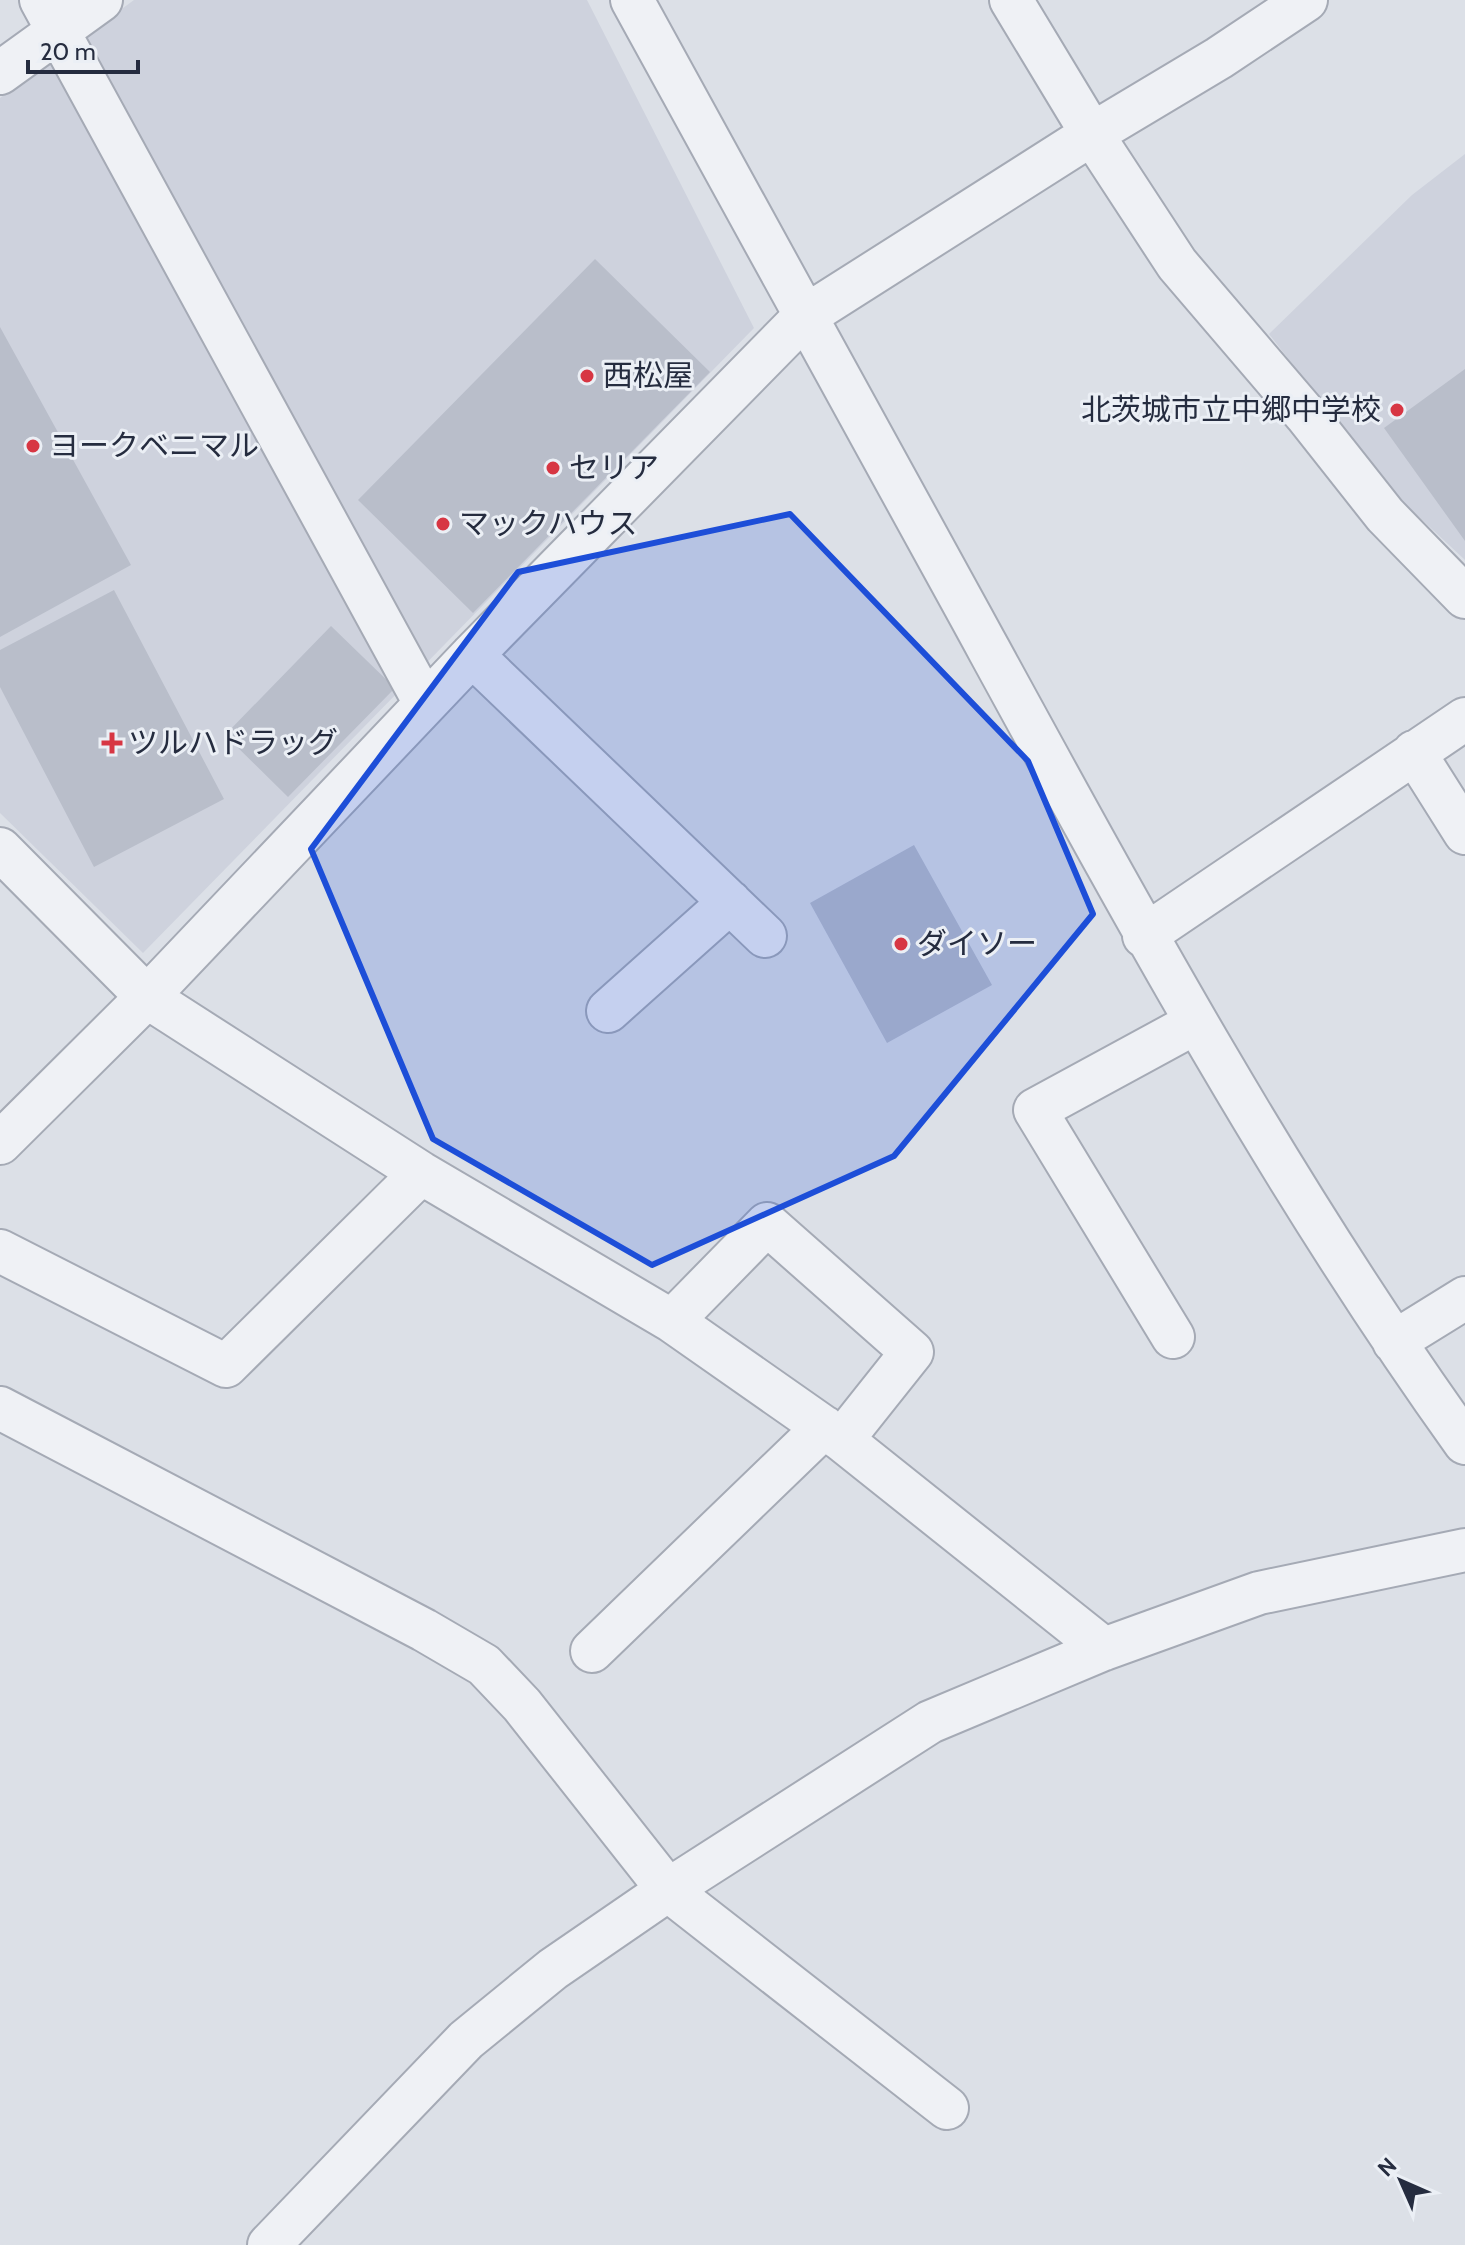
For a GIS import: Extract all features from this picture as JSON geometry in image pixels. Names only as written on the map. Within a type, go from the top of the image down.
[{"type":"street","points":[[0,73],[50,15],[101,0]]},
{"type":"street","points":[[632,0],[804,317],[879,446],[1144,936],[1307,1211],[1465,1443]]},
{"type":"street","points":[[1011,0],[1092,134],[1177,264],[1306,415],[1385,515],[1465,597]]},
{"type":"street","points":[[0,1143],[147,997],[425,703],[804,317],[1092,134],[1219,58],[1306,0]]},
{"type":"street","points":[[50,15],[425,703]]},
{"type":"street","points":[[472,655],[765,936]]},
{"type":"street","points":[[1144,936],[1465,719]]},
{"type":"street","points":[[1414,752],[1465,833]]},
{"type":"street","points":[[0,849],[147,997],[421,1173],[672,1321],[833,1434],[1104,1649]]},
{"type":"street","points":[[608,1011],[730,902]]},
{"type":"street","points":[[1173,1337],[1035,1110],[1195,1023]]},
{"type":"street","points":[[0,1251],[226,1366],[421,1173]]},
{"type":"street","points":[[592,1651],[833,1434],[912,1352],[767,1224],[672,1321]]},
{"type":"street","points":[[1394,1342],[1465,1298]]},
{"type":"street","points":[[0,1408],[424,1630],[484,1665],[541,1728],[668,1890],[947,2108]]},
{"type":"street","points":[[269,2245],[466,2040],[553,1969],[668,1890],[930,1722],[1104,1649],[1259,1593],[1465,1550]]},
{"type":"highlighted area","points":[[790,514],[1028,761],[1093,914],[894,1156],[652,1265],[433,1139],[311,849],[518,572]]},
{"type":"shaded area","points":[[134,0],[587,0],[754,328],[143,953],[0,813],[0,98]]},
{"type":"shaded area","name":"北茨城市立中郷中学校","points":[[1465,154],[1465,560],[1387,487],[1269,334],[1412,195]]},
{"type":"building","points":[[595,259],[710,372],[473,613],[358,500]]},
{"type":"building","name":"ヨークベニマル","points":[[0,327],[131,565],[0,637]]},
{"type":"building","points":[[1465,369],[1465,541],[1384,428]]},
{"type":"building","name":"ツルハドラッグ","points":[[114,590],[224,799],[94,867],[0,687],[0,650]]},
{"type":"building","points":[[331,626],[395,688],[288,797],[225,735]]},
{"type":"building","name":"ダイソー","points":[[914,845],[992,985],[887,1043],[810,903]]},
{"type":"place","name":"西松屋","points":[[587,376]]},
{"type":"place","name":"北茨城市立中郷中学校","points":[[1397,410]]},
{"type":"place","name":"ヨークベニマル","points":[[33,446]]},
{"type":"place","name":"セリア","points":[[553,468]]},
{"type":"place","name":"マックハウス","points":[[443,524]]},
{"type":"place","name":"ツルハドラッグ","points":[[112,743]]},
{"type":"place","name":"ダイソー","points":[[901,944]]}]
